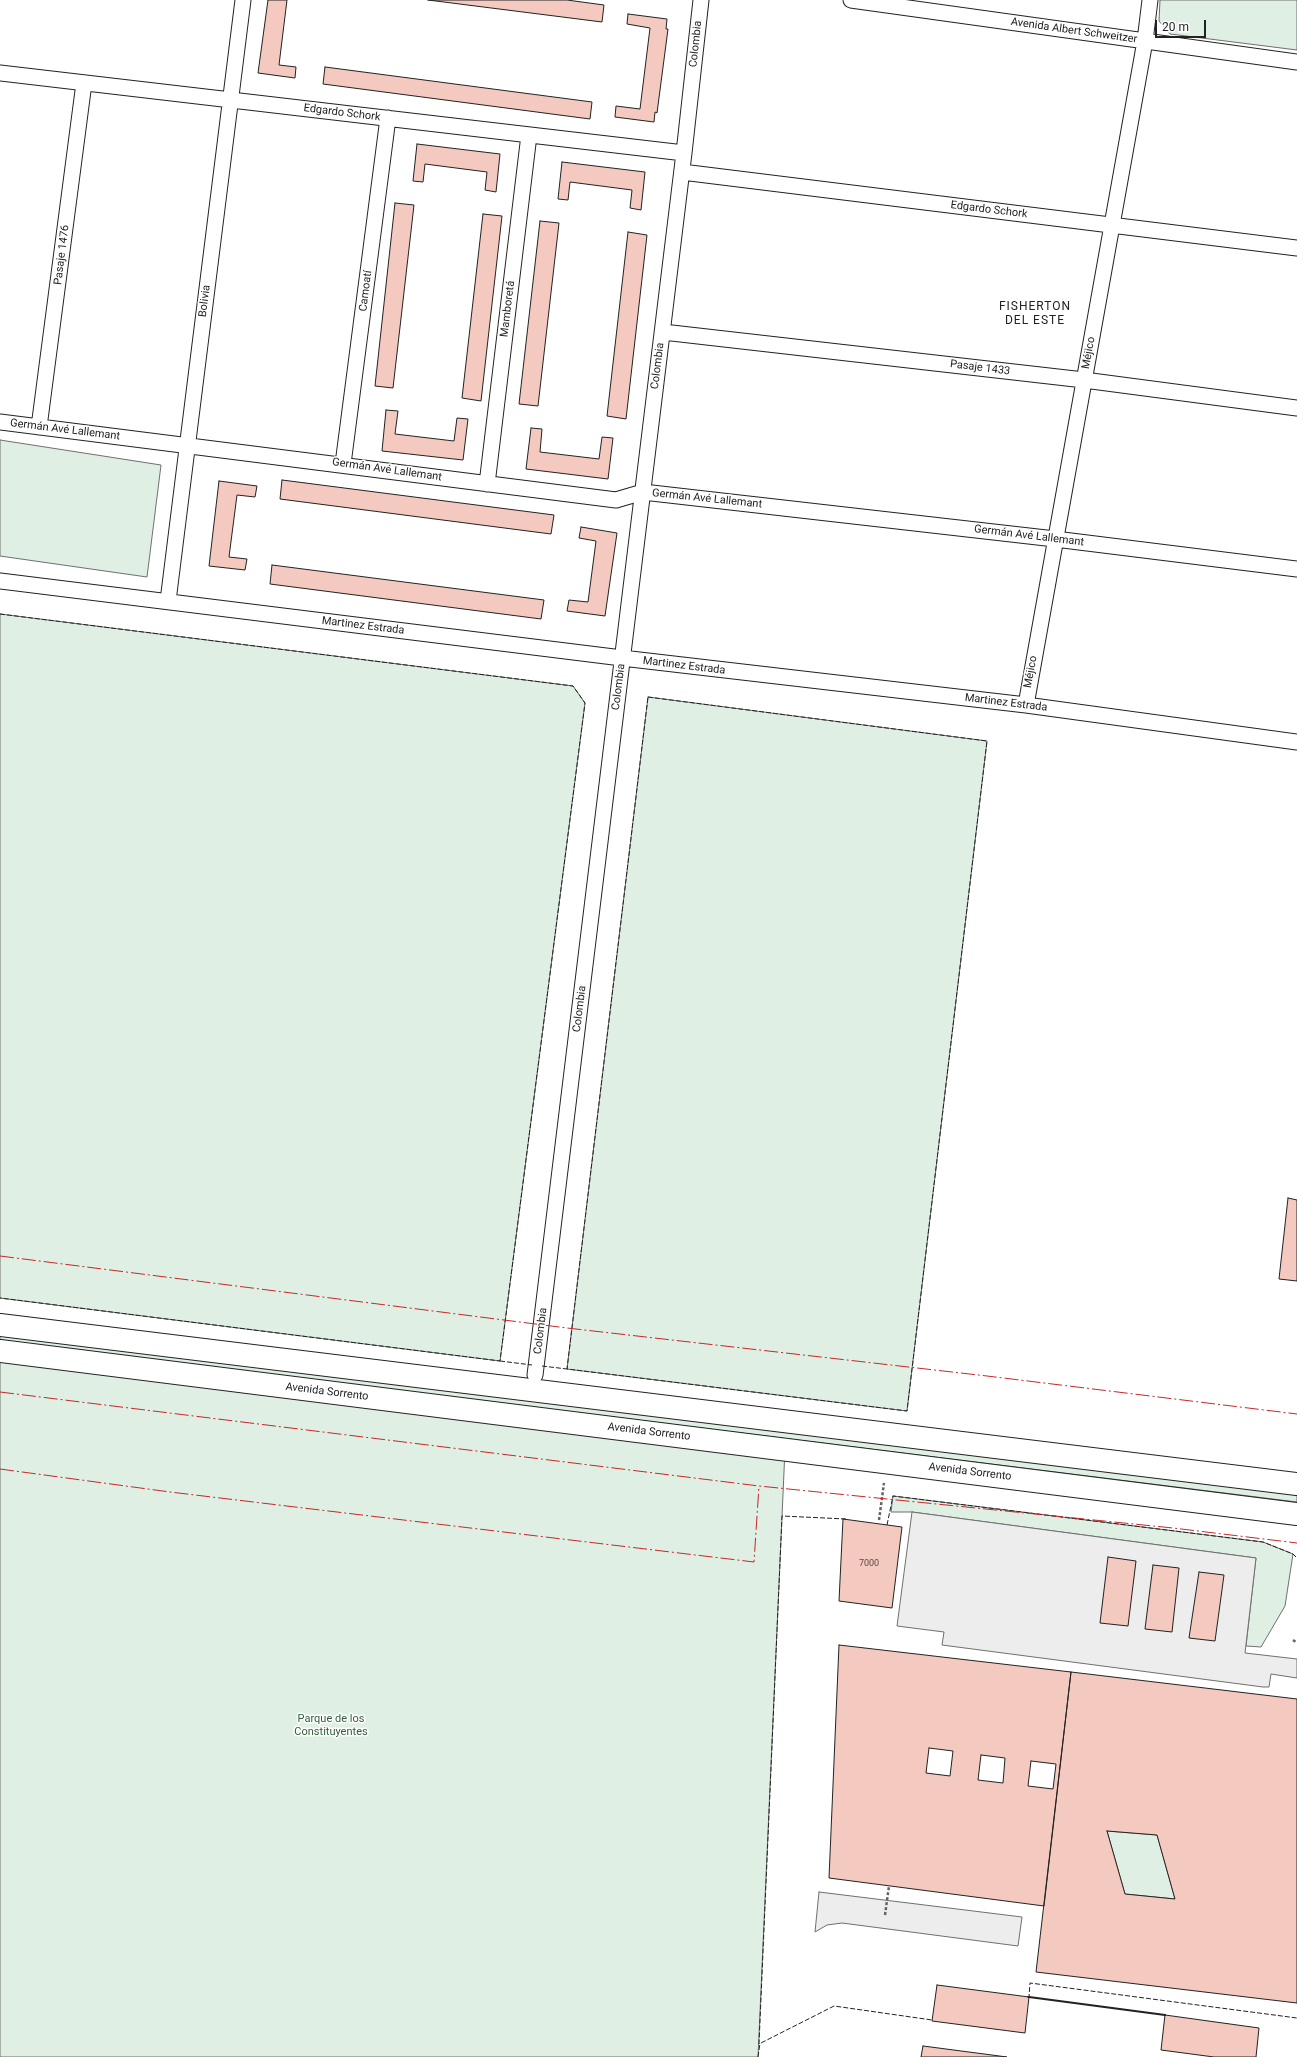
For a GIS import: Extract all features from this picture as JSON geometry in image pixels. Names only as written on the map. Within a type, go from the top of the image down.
[{"type":"main road","points":[[0,1324],[1297,1484]]},
{"type":"main road","name":"Avenida Sorrento","points":[[0,1351],[1297,1514]]},
{"type":"street","name":"Bolivia","points":[[168,601],[243,0]]},
{"type":"street","name":"Colombia","points":[[536,1375],[682,172],[701,0]]},
{"type":"street","name":"Avenida Albert Schweitzer","points":[[851,0],[1297,62]]},
{"type":"street","name":"Méjico","points":[[1026,705],[1146,41],[1150,0]]},
{"type":"street","name":"Edgardo Schork","points":[[0,73],[684,153]]},
{"type":"street","name":"Pasaje 1476","points":[[40,427],[84,83]]},
{"type":"street","name":"Camoatí","points":[[343,464],[388,118]]},
{"type":"street","name":"Mamboretá","points":[[486,484],[529,135]]},
{"type":"street","name":"Edgardo Schork","points":[[682,172],[1297,248]]},
{"type":"street","name":"Pasaje 1433","points":[[662,332],[1084,380],[1297,408]]},
{"type":"street","name":"Germán Avé Lallemant","points":[[0,422],[343,464],[616,500],[643,492],[1055,539],[1297,569]]},
{"type":"street","name":"Martinez Estrada","points":[[0,581],[622,658],[1026,705],[1297,742]]},
{"type":"path","points":[[879,1520],[884,1483]]},
{"type":"path","points":[[1293,1640],[1297,1643]]},
{"type":"path","points":[[885,1915],[889,1886]]},
{"type":"green space","points":[[1160,0],[1297,0],[1297,50],[1170,34],[1159,21]]},
{"type":"green space","points":[[0,440],[161,465],[147,577],[0,556]]},
{"type":"green space","points":[[0,614],[573,686],[585,703],[500,1361],[0,1298]]},
{"type":"green space","points":[[648,697],[987,741],[907,1411],[567,1369]]},
{"type":"green space","points":[[0,1335],[1297,1495],[1297,1502],[0,1341]]},
{"type":"green space","name":"Parque de los Constituyentes","points":[[0,1351],[785,1449],[758,2057],[0,2057]]},
{"type":"green space","points":[[893,1496],[1263,1542],[1293,1554],[1285,1606],[1261,1647],[1246,1646],[1256,1558],[912,1512],[891,1512]]},
{"type":"green space","points":[[1107,1831],[1157,1835],[1175,1899],[1125,1894]]},
{"type":"shaded area","points":[[912,1512],[1256,1558],[1245,1653],[1297,1659],[1297,1678],[1271,1674],[1269,1687],[1263,1687],[942,1645],[944,1632],[897,1626]]},
{"type":"shaded area","points":[[819,1892],[1022,1917],[1018,1946],[842,1923],[827,1925],[815,1932]]},
{"type":"building","points":[[268,0],[287,0],[279,65],[296,67],[295,78],[258,73]]},
{"type":"building","points":[[428,0],[567,0],[604,5],[602,22]]},
{"type":"building","points":[[628,14],[667,19],[666,29],[668,29],[657,113],[655,112],[654,122],[615,117],[616,106],[640,109],[650,28],[627,24]]},
{"type":"building","points":[[325,67],[592,102],[590,119],[323,84]]},
{"type":"building","points":[[417,144],[500,154],[496,192],[485,190],[487,172],[425,164],[423,182],[413,181]]},
{"type":"building","points":[[562,162],[645,172],[641,210],[630,208],[632,190],[570,182],[568,200],[558,199]]},
{"type":"building","points":[[395,203],[414,205],[393,388],[375,386]]},
{"type":"building","points":[[483,214],[502,216],[481,401],[462,398]]},
{"type":"building","points":[[540,221],[559,223],[538,406],[519,404]]},
{"type":"building","points":[[628,232],[647,235],[626,419],[607,416]]},
{"type":"building","points":[[386,410],[398,411],[395,434],[454,441],[457,418],[468,419],[463,460],[382,451]]},
{"type":"building","points":[[531,428],[542,429],[540,452],[599,459],[602,437],[613,438],[608,479],[526,469]]},
{"type":"building","points":[[282,480],[554,515],[551,534],[280,499]]},
{"type":"building","points":[[219,481],[257,486],[255,497],[237,495],[229,557],[247,559],[245,570],[209,566]]},
{"type":"building","points":[[581,527],[617,533],[605,616],[567,611],[569,600],[588,602],[596,541],[579,538]]},
{"type":"building","points":[[272,565],[544,600],[541,619],[270,584]]},
{"type":"building","points":[[1288,1198],[1297,1200],[1297,1281],[1279,1279]]},
{"type":"building","points":[[843,1519],[902,1527],[892,1608],[839,1601]]},
{"type":"building","points":[[1108,1557],[1136,1561],[1128,1626],[1100,1623]]},
{"type":"building","points":[[1153,1565],[1179,1568],[1172,1632],[1145,1629]]},
{"type":"building","points":[[1199,1572],[1224,1575],[1215,1641],[1189,1638]]},
{"type":"building","points":[[839,1645],[1071,1672],[1044,1906],[829,1878]],"holes":[[[929,1748],[953,1751],[950,1776],[926,1773]],[[981,1755],[1005,1758],[1003,1783],[978,1780]],[[1031,1761],[1056,1764],[1053,1789],[1028,1786]]]},
{"type":"building","points":[[1071,1672],[1297,1699],[1297,2003],[1036,1972]],"holes":[[[1107,1831],[1157,1835],[1175,1899],[1125,1894]]]},
{"type":"building","points":[[937,1985],[1029,1997],[1025,2033],[932,2021]]},
{"type":"building","points":[[1165,2015],[1259,2028],[1256,2057],[1214,2057],[1161,2050]]},
{"type":"building","points":[[923,2046],[1007,2057],[921,2057]]},
{"type":"fence","points":[[0,614],[573,686],[585,703],[500,1361],[0,1298]]},
{"type":"fence","points":[[648,697],[987,741],[907,1411],[567,1369],[648,697]]},
{"type":"fence","points":[[500,1361],[532,1365]]},
{"type":"fence","points":[[542,1366],[567,1369]]},
{"type":"fence","points":[[887,1525],[893,1496],[1263,1542],[1293,1554],[1297,1558]]},
{"type":"fence","points":[[846,1519],[782,1516],[759,2044],[834,2006],[932,2020]]},
{"type":"fence","points":[[1027,1997],[1029,1997],[1030,1983],[1297,2018]]},
{"type":"fence","points":[[758,2057],[760,2043]]},
{"type":"wall","points":[[1029,1997],[1165,2015]]},
{"type":"power","points":[[0,1256],[567,1328],[987,1376],[1297,1414]]},
{"type":"power","points":[[0,1392],[759,1486],[1173,1528],[1297,1543]]},
{"type":"power","points":[[0,1469],[170,1492],[754,1562],[759,1486]]},
{"type":"district","name":"FISHERTON DEL ESTE","points":[[1035,314]]}]
